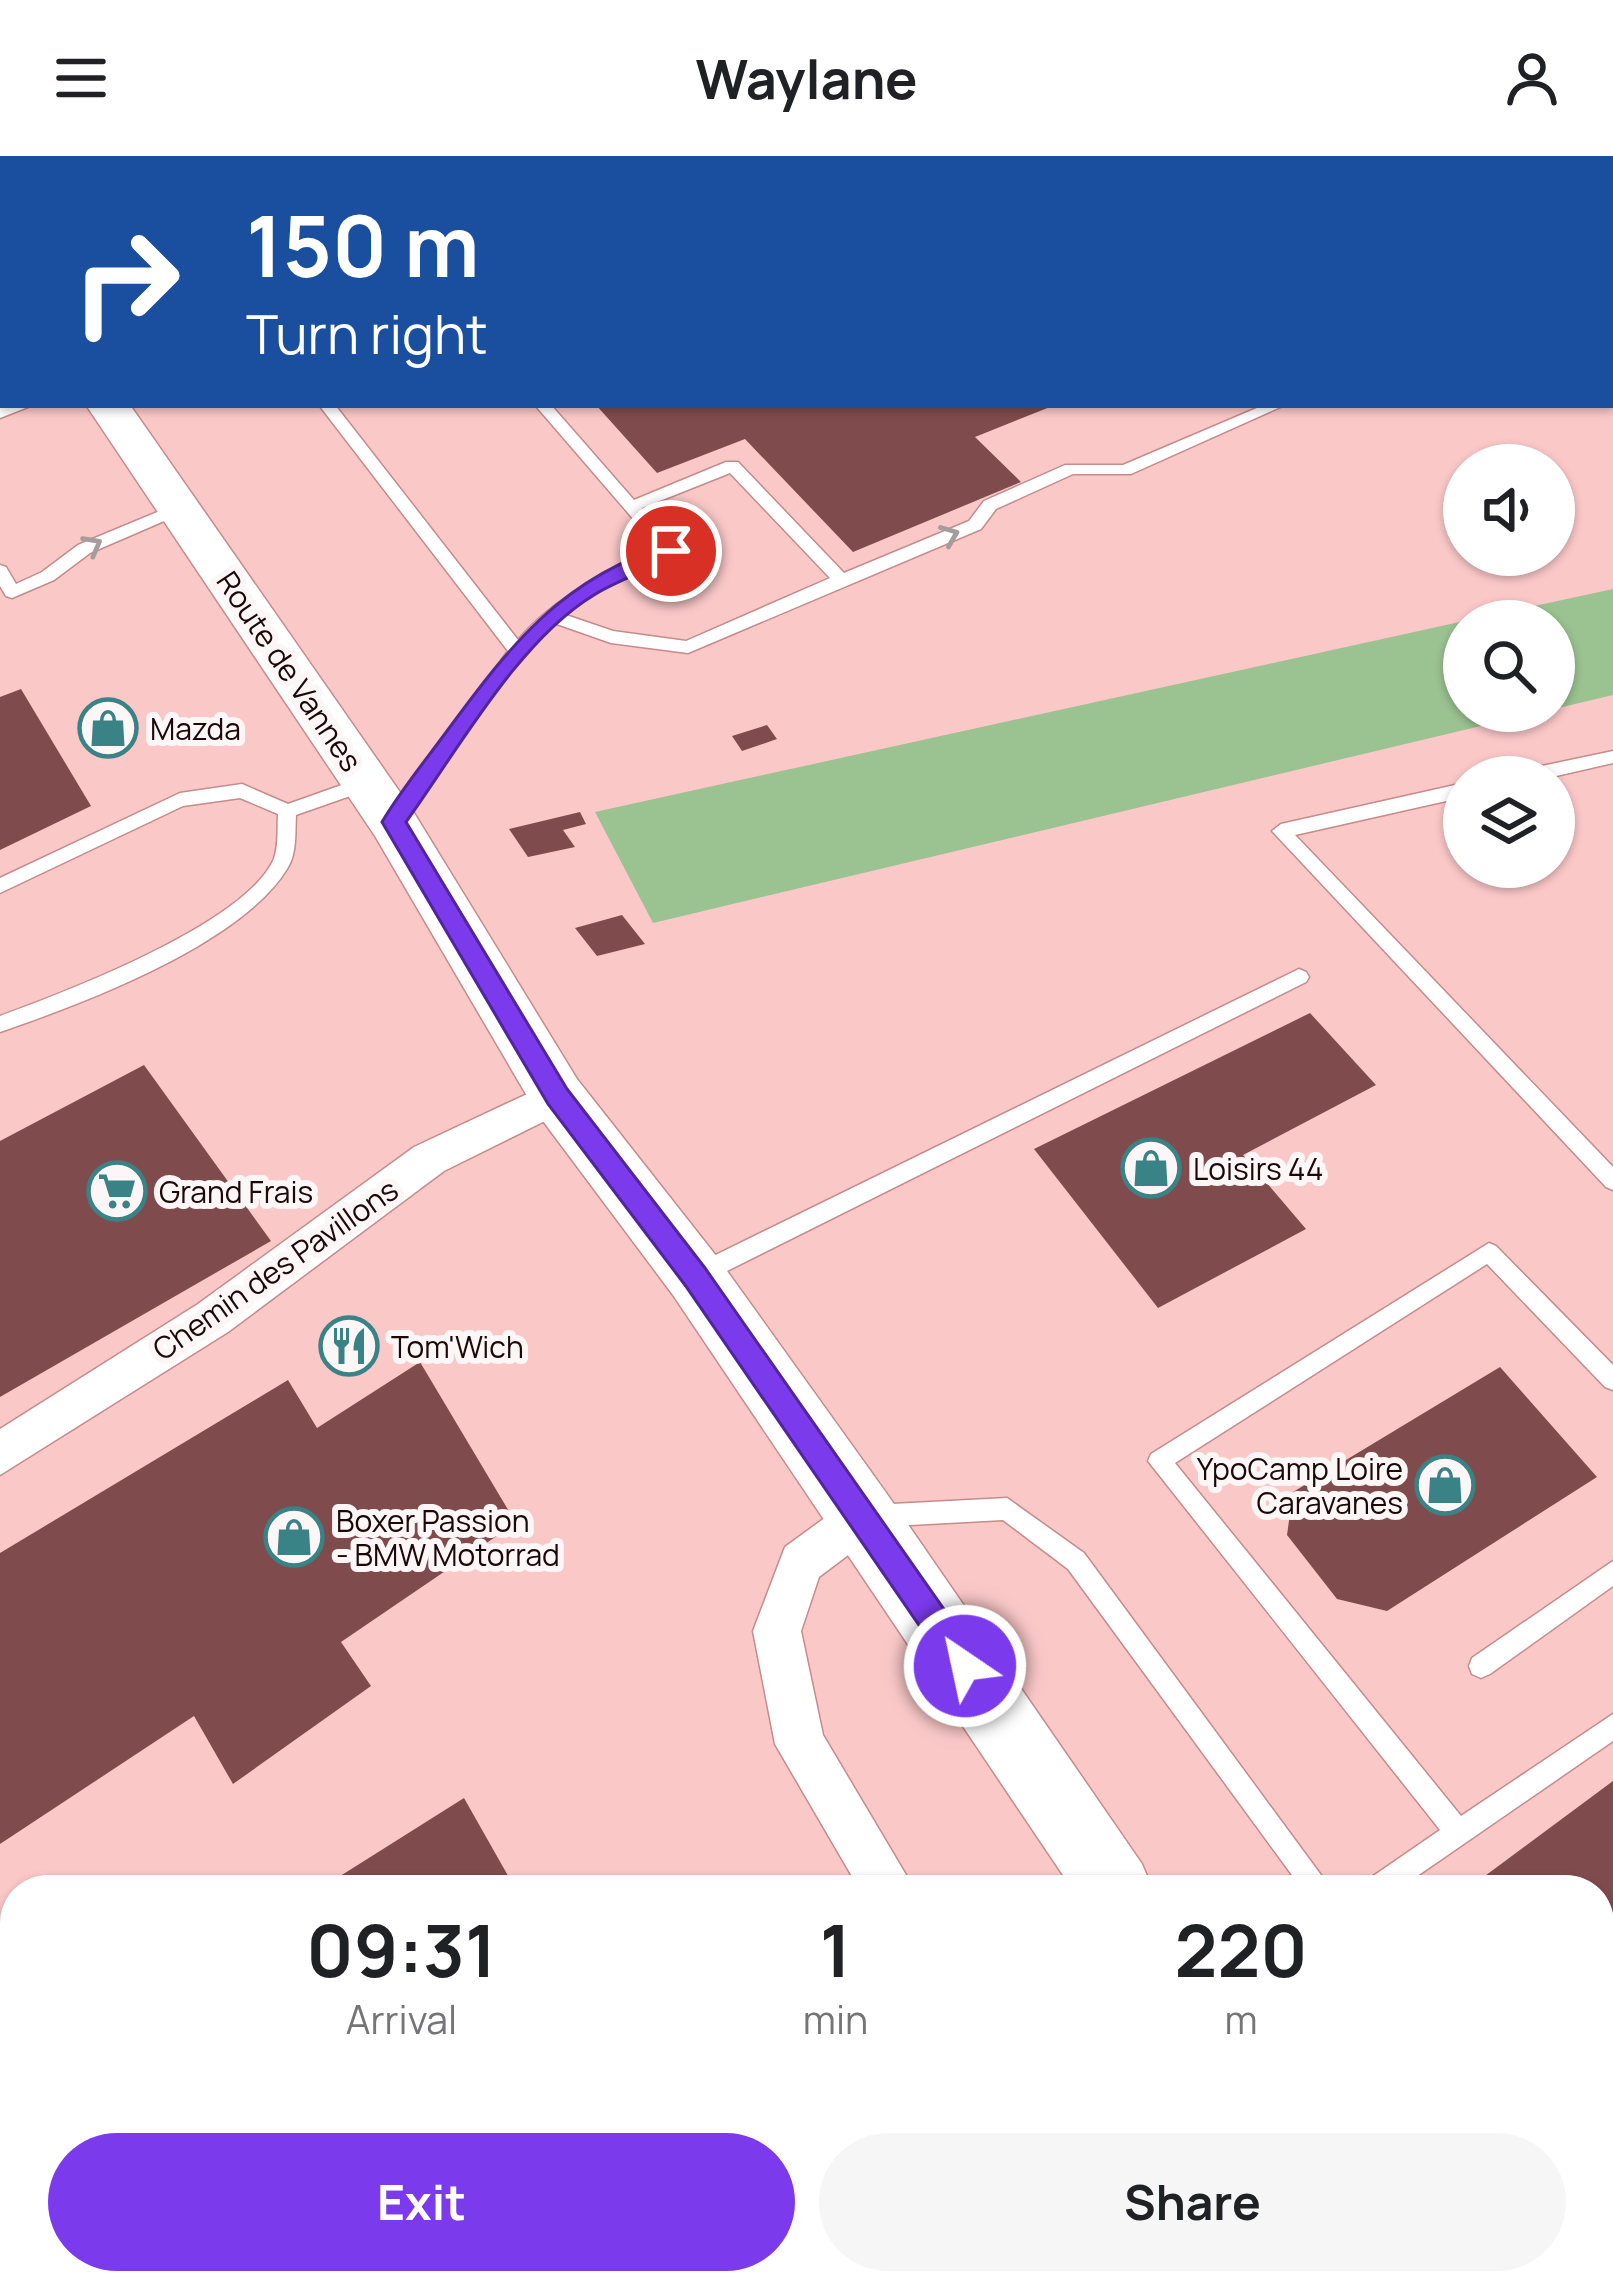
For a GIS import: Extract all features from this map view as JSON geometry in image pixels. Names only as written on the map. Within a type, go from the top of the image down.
[{"type":"main road","name":"Route de Vannes","points":[[110,408],[380,802],[557,1096],[695,1276],[864,1516],[1106,1875]]},
{"type":"street","name":"Chemin des Pavillons","points":[[0,1454],[212,1318],[429,1159],[557,1096]]},
{"type":"street","points":[[864,1516],[801,1563],[777,1631],[800,1744],[880,1875]]},
{"type":"lane","points":[[329,408],[518,652]]},
{"type":"lane","points":[[0,886],[180,800],[242,791],[287,811],[380,802],[553,617],[586,590],[671,551],[546,408]]},
{"type":"lane","points":[[553,617],[610,637],[688,647],[975,525],[990,505],[1071,469],[1124,470],[1270,408]]},
{"type":"lane","points":[[633,506],[732,466],[842,580]]},
{"type":"lane","points":[[0,571],[12,592],[48,576],[100,541],[179,508]]},
{"type":"lane","points":[[1575,765],[1613,757]]},
{"type":"lane","points":[[1443,795],[1281,831],[1613,1181]]},
{"type":"lane","points":[[0,1024],[65,1000],[187,940],[253,900],[282,862],[287,811]]},
{"type":"lane","points":[[695,1276],[1299,977]]},
{"type":"lane","points":[[1459,1833],[1160,1461],[1489,1252],[1613,1380]]},
{"type":"lane","points":[[864,1516],[1007,1509],[1076,1561],[1308,1875]]},
{"type":"lane","points":[[1481,1666],[1613,1572]]},
{"type":"lane","points":[[1397,1875],[1613,1726]]},
{"type":"green space","points":[[1613,589],[1613,695],[1575,704],[1575,600],[1562,600]]},
{"type":"green space","points":[[1443,626],[1443,732],[1456,732],[653,923],[595,812]]},
{"type":"building","points":[[599,408],[1048,408],[975,437],[1021,482],[853,552],[745,439],[657,473]]},
{"type":"building","points":[[21,689],[91,806],[0,850],[0,697]]},
{"type":"building","points":[[767,725],[777,739],[742,751],[732,736]]},
{"type":"building","points":[[580,812],[586,824],[563,830],[575,847],[528,857],[509,829]]},
{"type":"building","points":[[622,915],[645,944],[597,956],[575,928]]},
{"type":"building","name":"Loisirs 44","points":[[1310,1013],[1376,1085],[1243,1155],[1306,1229],[1158,1308],[1034,1149]]},
{"type":"building","name":"Grand Frais","points":[[144,1065],[271,1241],[0,1397],[0,1141]]},
{"type":"building","points":[[420,1362],[516,1523],[341,1642],[371,1686],[233,1784],[194,1716],[0,1844],[0,1553],[288,1380],[317,1428]]},
{"type":"building","name":"YpoCamp Loire Caravanes","points":[[1500,1367],[1597,1477],[1387,1611],[1337,1599],[1287,1535],[1293,1492]]},
{"type":"building","points":[[1613,1781],[1613,1875],[1486,1875]]},
{"type":"building","points":[[464,1798],[508,1875],[342,1875]]},
{"type":"place","name":"Mazda","points":[[108,728]]},
{"type":"place","name":"Loisirs 44","points":[[1151,1168]]},
{"type":"place","name":"Grand Frais","points":[[117,1191]]},
{"type":"place","name":"Tom'Wich","points":[[349,1346]]},
{"type":"place","name":"YpoCamp Loire Caravanes","points":[[1445,1485]]},
{"type":"place","name":"Boxer Passion - BMW Motorrad","points":[[294,1537]]},
{"type":"route","points":[[671,551],[586,590],[553,617],[510,662],[394,822],[557,1096],[695,1276],[965,1666]]}]
